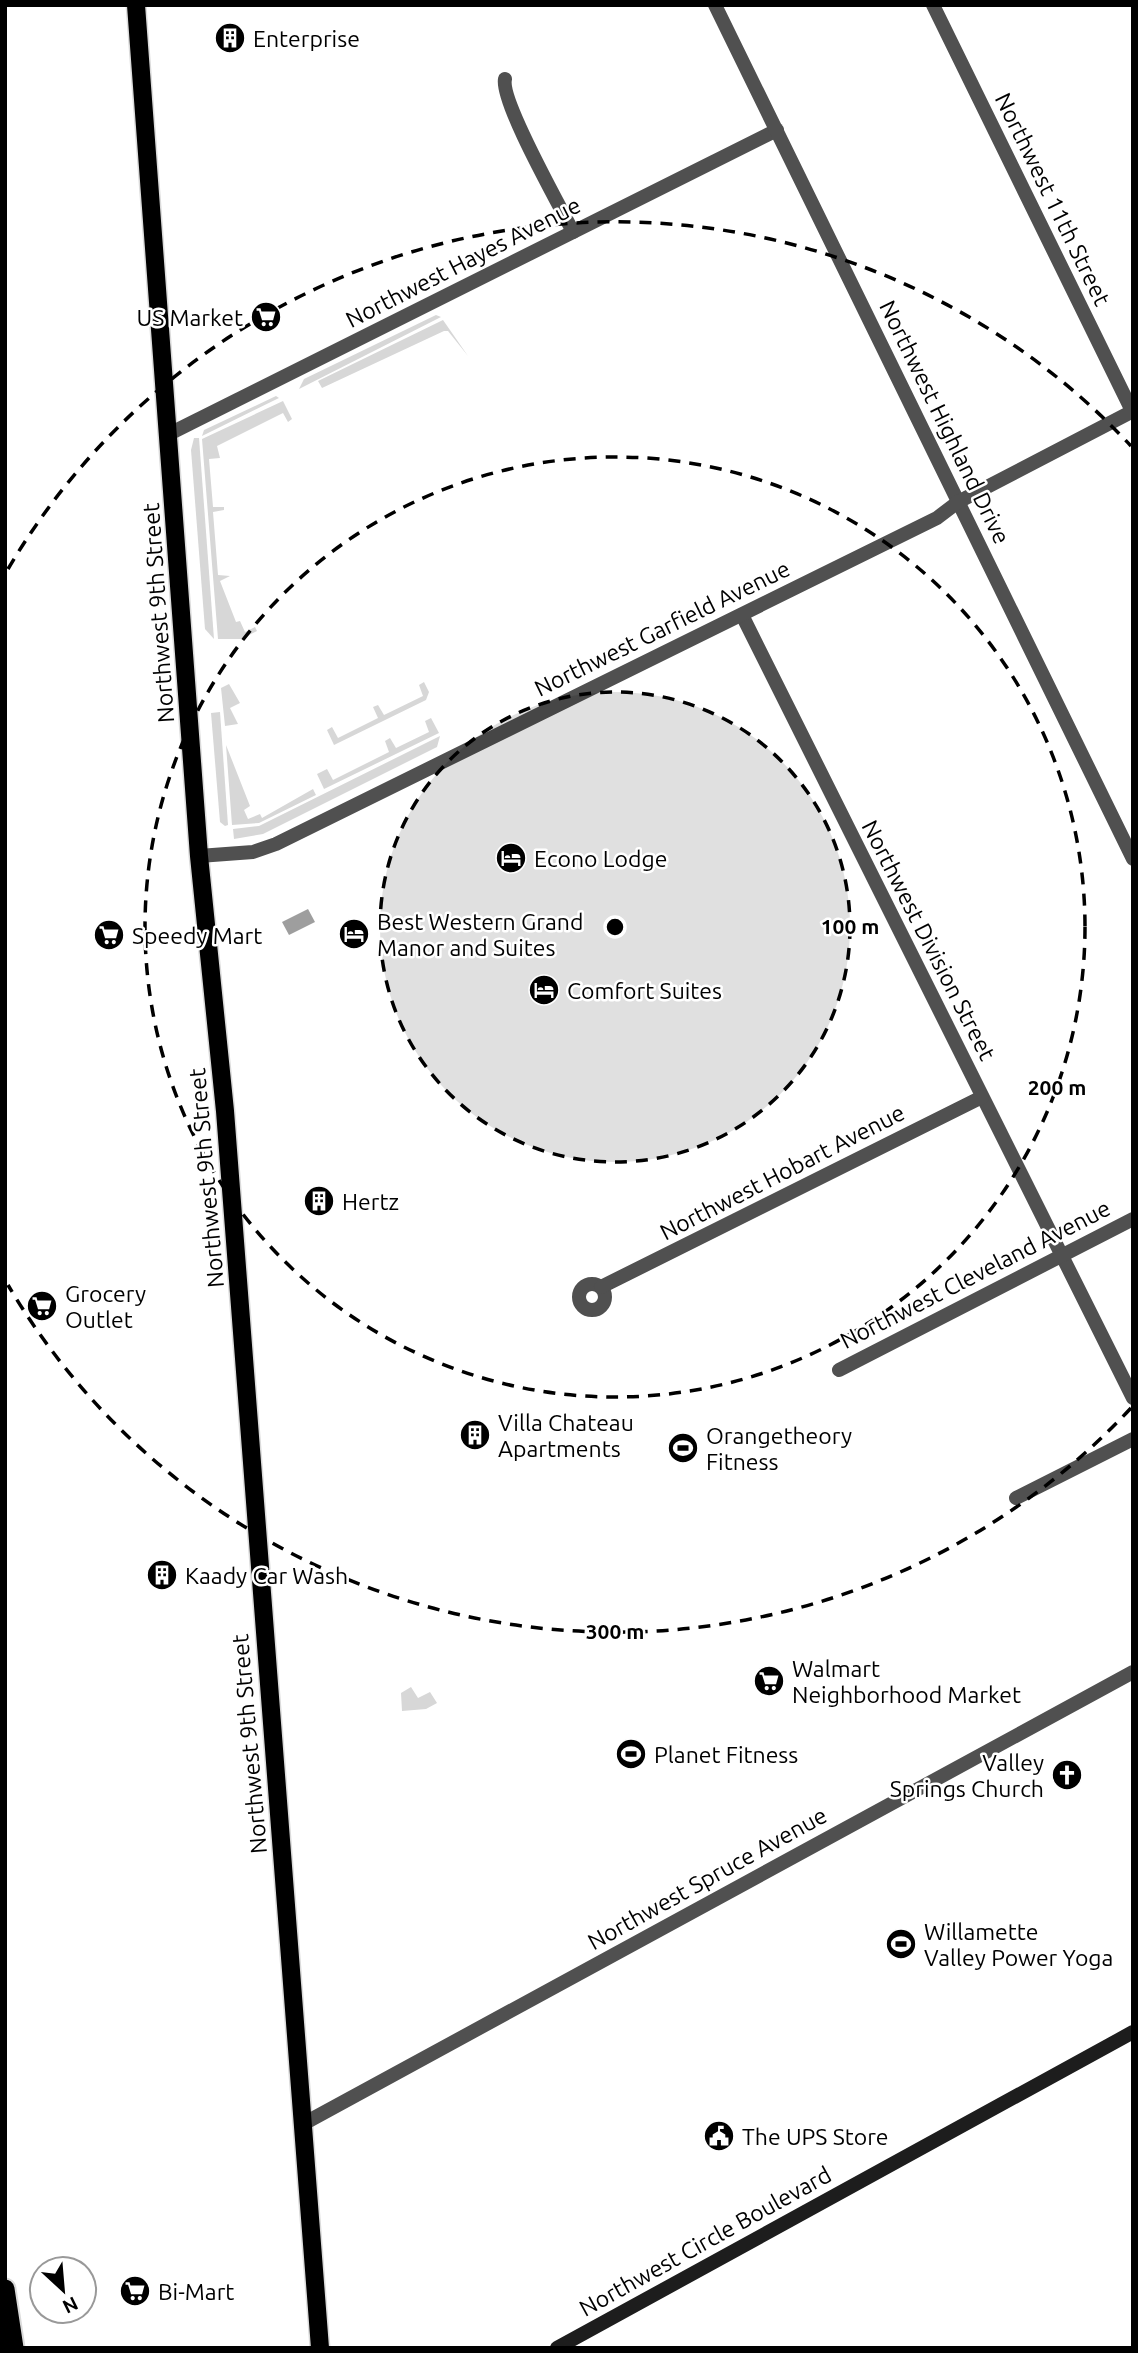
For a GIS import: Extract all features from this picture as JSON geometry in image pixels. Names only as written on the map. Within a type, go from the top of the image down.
[{"type":"highway","points":[[5,2289],[14,2348]]},
{"type":"main road","name":"Northwest 9th Street","points":[[136,5],[200,856],[226,1123],[320,2348]]},
{"type":"main road","name":"Northwest Circle Boulevard","points":[[557,2348],[1133,2032]]},
{"type":"street","name":"Northwest Highland Drive","points":[[715,5],[1133,859]]},
{"type":"street","name":"Northwest 11th Street","points":[[933,5],[1133,411]]},
{"type":"street","points":[[505,79],[504,90],[515,116],[573,232]]},
{"type":"street","name":"Northwest Hayes Avenue","points":[[169,434],[777,130]]},
{"type":"street","name":"Northwest Garfield Avenue","points":[[200,856],[253,852],[276,844],[937,518],[958,502],[1133,411]]},
{"type":"street","name":"Northwest Division Street","points":[[742,615],[1133,1398]]},
{"type":"street","name":"Northwest Hobart Avenue","points":[[601,1287],[982,1097]]},
{"type":"street","name":"Northwest Cleveland Avenue","points":[[839,1370],[1133,1219]]},
{"type":"street","points":[[1016,1498],[1133,1439]]},
{"type":"street","name":"Northwest Spruce Avenue","points":[[303,2124],[1133,1672]]},
{"type":"shaded area","points":[[436,315],[441,317],[299,389],[304,379]]},
{"type":"shaded area","points":[[443,320],[468,356],[448,331],[444,331],[322,388],[318,381]]},
{"type":"shaded area","points":[[276,396],[279,398],[202,436],[204,430]]},
{"type":"shaded area","points":[[283,401],[292,419],[288,422],[283,413],[217,446],[220,458],[209,459],[213,507],[224,507],[224,510],[213,512],[218,575],[230,576],[220,581],[236,622],[240,621],[245,632],[255,627],[257,631],[241,639],[218,639],[202,439]]},
{"type":"shaded area","points":[[194,438],[199,438],[214,639],[205,629],[191,450]]},
{"type":"shaded area","points":[[424,682],[429,692],[426,700],[334,745],[327,730],[332,727],[338,738],[378,718],[373,707],[378,705],[384,715],[423,696],[419,685]]},
{"type":"shaded area","points":[[229,684],[240,703],[230,708],[238,724],[225,726],[221,688]]},
{"type":"shaded area","points":[[220,712],[228,825],[225,826],[220,822],[211,713]]},
{"type":"shaded area","points":[[431,718],[439,733],[324,789],[317,774],[327,769],[333,780],[389,752],[385,741],[390,738],[396,748],[429,732],[425,721]]},
{"type":"shaded area","points":[[440,736],[437,747],[263,834],[234,839],[233,829],[259,826]]},
{"type":"shaded area","points":[[226,745],[250,806],[244,810],[248,819],[260,814],[262,818],[313,789],[316,795],[259,823],[232,825]]},
{"type":"shaded area","points":[[308,909],[315,922],[289,935],[282,922]]},
{"type":"shaded area","points":[[411,1687],[418,1698],[430,1692],[437,1703],[426,1709],[402,1711],[401,1693]]},
{"type":"place","name":"Enterprise","points":[[230,38]]},
{"type":"place","name":"US Market","points":[[266,317]]},
{"type":"place","name":"Econo Lodge","points":[[511,858]]},
{"type":"place","name":"Best Western Grand Manor and Suites","points":[[354,934]]},
{"type":"place","name":"Speedy Mart","points":[[109,935]]},
{"type":"place","name":"Comfort Suites","points":[[544,990]]},
{"type":"place","name":"Hertz","points":[[319,1201]]},
{"type":"place","name":"Grocery Outlet","points":[[42,1306]]},
{"type":"place","name":"Villa Chateau Apartments","points":[[475,1435]]},
{"type":"place","name":"Orangetheory Fitness","points":[[683,1448]]},
{"type":"place","name":"Kaady Car Wash","points":[[162,1575]]},
{"type":"place","name":"Walmart Neighborhood Market","points":[[769,1681]]},
{"type":"place","name":"Planet Fitness","points":[[631,1754]]},
{"type":"place","name":"Valley Springs Church","points":[[1067,1775]]},
{"type":"place","name":"Willamette Valley Power Yoga","points":[[901,1944]]},
{"type":"place","name":"The UPS Store","points":[[719,2136]]},
{"type":"place","name":"Bi-Mart","points":[[135,2291]]}]
